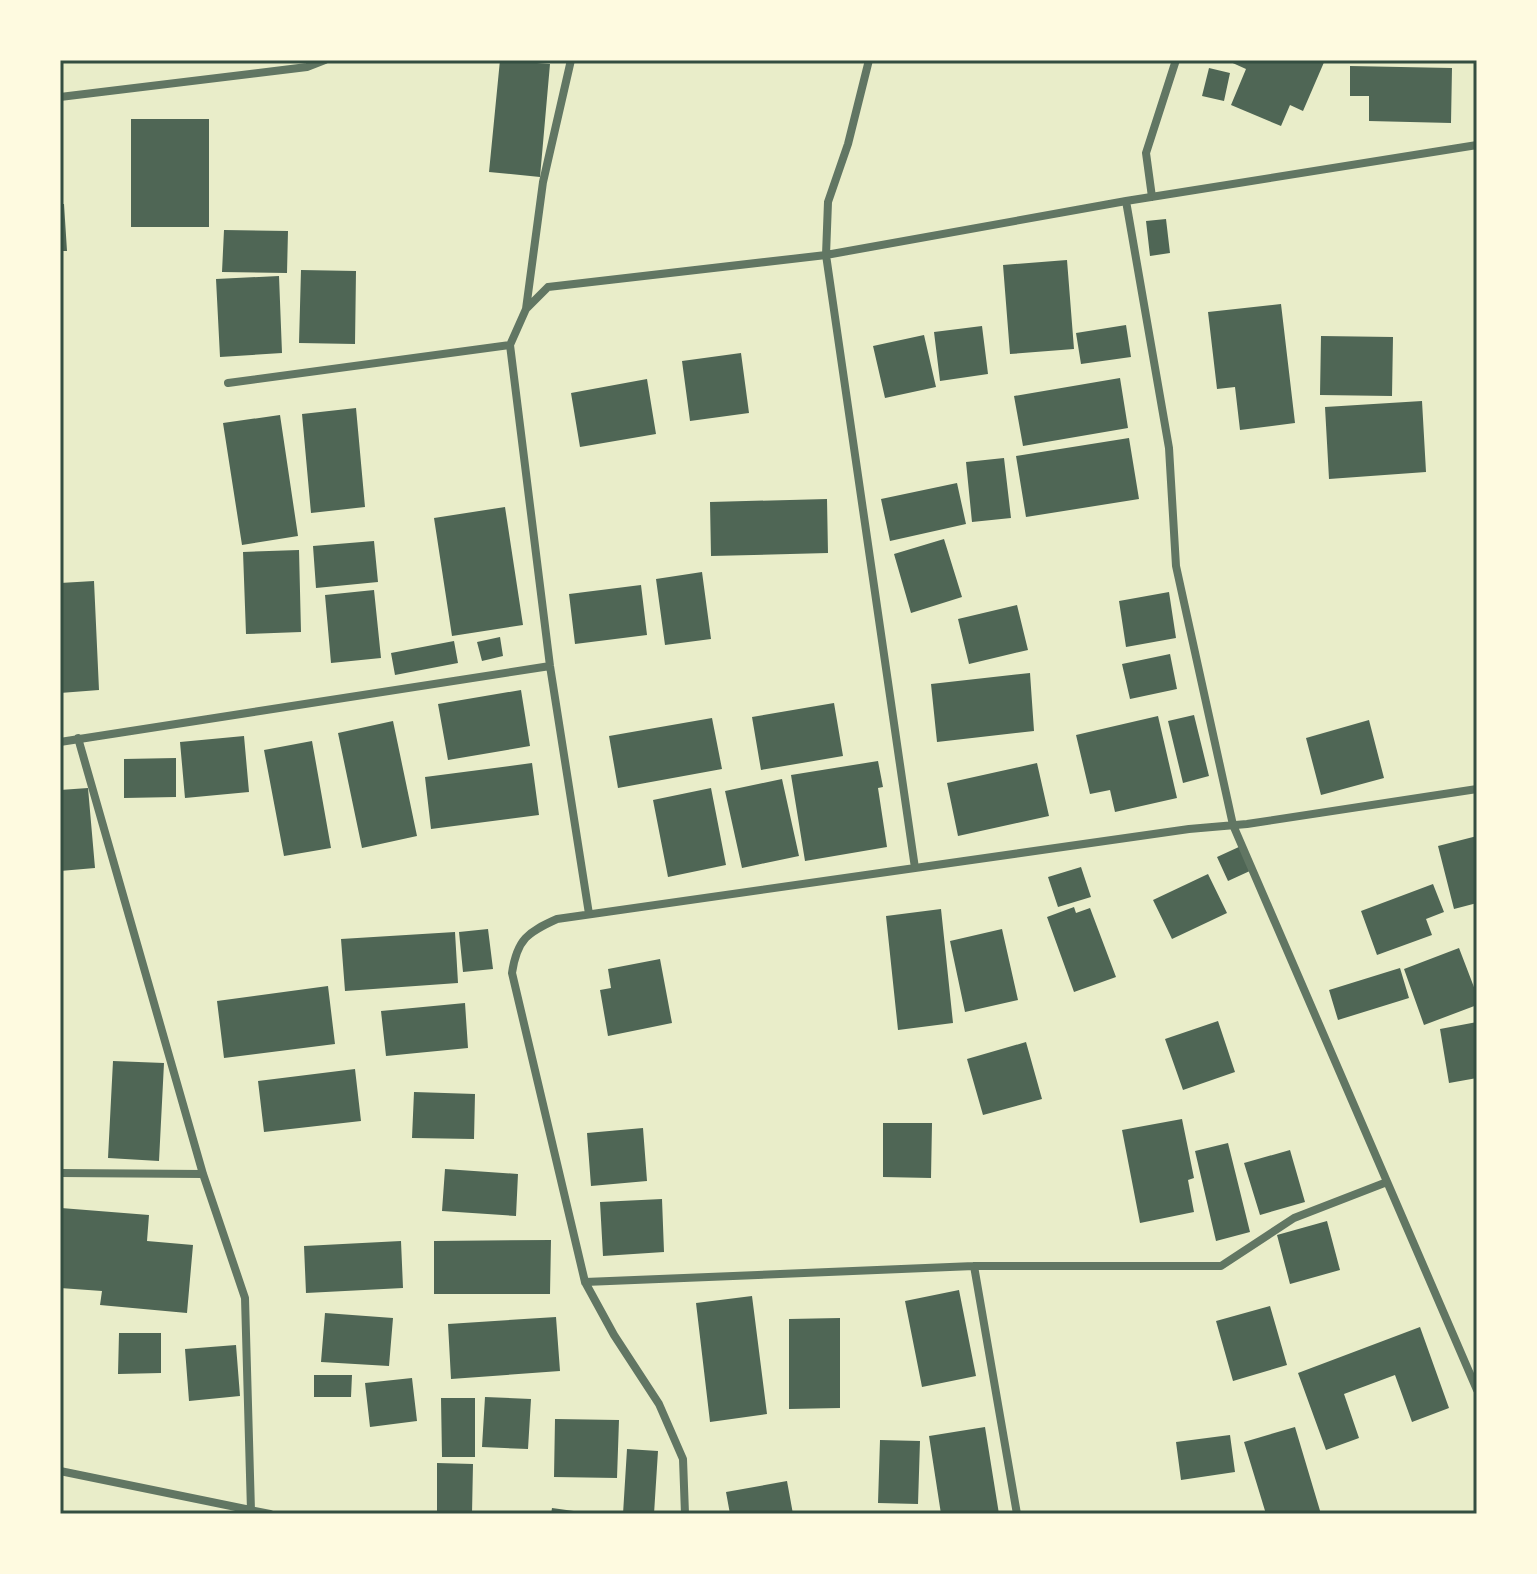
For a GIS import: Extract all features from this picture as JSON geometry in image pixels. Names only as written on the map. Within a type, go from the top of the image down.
[{"type":"street","points":[[60,97],[307,67],[325,60]]},
{"type":"street","points":[[571,60],[543,182],[526,309],[510,345],[550,666],[589,914]]},
{"type":"street","points":[[869,60],[848,144],[828,202],[826,255],[915,868]]},
{"type":"street","points":[[1152,197],[1146,153],[1176,60]]},
{"type":"street","points":[[526,309],[548,287],[826,255],[1126,201],[1477,145]]},
{"type":"street","points":[[1126,201],[1169,448],[1176,566],[1233,825],[1477,1390]]},
{"type":"street","points":[[228,383],[510,345]]},
{"type":"street","points":[[60,742],[550,666]]},
{"type":"street","points":[[78,738],[203,1174],[245,1298],[251,1511]]},
{"type":"street","points":[[685,1514],[683,1459],[659,1404],[614,1335],[585,1282],[512,973],[515,953],[530,932],[557,919],[589,914],[1477,789]]},
{"type":"street","points":[[60,1173],[203,1174]]},
{"type":"street","points":[[585,1282],[974,1266],[1221,1266],[1294,1218],[1387,1182]]},
{"type":"street","points":[[974,1266],[1017,1514]]},
{"type":"street","points":[[60,1471],[270,1514]]},
{"type":"building","points":[[500,60],[550,64],[540,177],[489,172]]},
{"type":"building","points":[[1226,60],[1325,60],[1303,111],[1290,105],[1281,126],[1231,105],[1246,69]]},
{"type":"building","points":[[1350,66],[1452,68],[1451,123],[1369,121],[1369,96],[1350,96]]},
{"type":"building","points":[[1209,68],[1230,73],[1224,101],[1202,96]]},
{"type":"building","points":[[131,119],[209,119],[209,227],[131,227]]},
{"type":"building","points":[[60,204],[64,204],[67,251],[60,251]]},
{"type":"building","points":[[1166,219],[1170,253],[1150,256],[1146,221]]},
{"type":"building","points":[[224,230],[288,231],[287,273],[222,272]]},
{"type":"building","points":[[1067,260],[1074,349],[1010,354],[1003,265]]},
{"type":"building","points":[[301,270],[356,271],[355,344],[299,343]]},
{"type":"building","points":[[279,276],[282,353],[220,357],[216,279]]},
{"type":"building","points":[[1281,304],[1295,423],[1240,430],[1235,387],[1217,389],[1208,312]]},
{"type":"building","points":[[1126,325],[1131,357],[1081,364],[1076,333]]},
{"type":"building","points":[[982,326],[988,374],[940,381],[934,332]]},
{"type":"building","points":[[924,335],[936,387],[885,398],[873,346]]},
{"type":"building","points":[[1321,336],[1393,337],[1392,396],[1320,395]]},
{"type":"building","points":[[741,353],[749,413],[690,421],[682,361]]},
{"type":"building","points":[[1120,378],[1128,428],[1023,446],[1014,396]]},
{"type":"building","points":[[647,379],[656,434],[580,447],[571,393]]},
{"type":"building","points":[[1422,401],[1426,472],[1329,479],[1325,407]]},
{"type":"building","points":[[356,408],[365,507],[311,513],[302,414]]},
{"type":"building","points":[[280,415],[298,536],[242,545],[223,423]]},
{"type":"building","points":[[1129,438],[1139,499],[1026,517],[1016,456]]},
{"type":"building","points":[[1004,458],[1011,518],[972,522],[966,462]]},
{"type":"building","points":[[957,483],[966,524],[890,541],[881,499]]},
{"type":"building","points":[[827,499],[828,553],[711,556],[710,502]]},
{"type":"building","points":[[505,507],[523,625],[452,636],[434,518]]},
{"type":"building","points":[[944,539],[962,597],[911,613],[894,554]]},
{"type":"building","points":[[374,541],[378,582],[316,588],[313,546]]},
{"type":"building","points":[[299,550],[301,632],[246,634],[243,552]]},
{"type":"building","points":[[702,572],[711,639],[665,645],[656,579]]},
{"type":"building","points":[[94,581],[99,690],[60,693],[60,583]]},
{"type":"building","points":[[641,585],[647,635],[575,644],[569,594]]},
{"type":"building","points":[[374,590],[381,658],[331,663],[325,595]]},
{"type":"building","points":[[1169,592],[1176,638],[1126,647],[1119,601]]},
{"type":"building","points":[[1017,605],[1028,650],[969,664],[958,619]]},
{"type":"building","points":[[500,637],[503,656],[482,661],[477,642]]},
{"type":"building","points":[[454,641],[458,663],[395,675],[391,653]]},
{"type":"building","points":[[1170,654],[1177,689],[1130,699],[1122,664]]},
{"type":"building","points":[[1030,673],[1034,731],[937,742],[931,684]]},
{"type":"building","points":[[521,690],[530,746],[448,760],[438,704]]},
{"type":"building","points":[[834,703],[843,756],[761,770],[752,717]]},
{"type":"building","points":[[1194,715],[1209,776],[1183,783],[1168,721]]},
{"type":"building","points":[[1158,716],[1177,798],[1115,812],[1110,790],[1090,794],[1076,735]]},
{"type":"building","points":[[712,718],[722,769],[618,788],[609,736]]},
{"type":"building","points":[[1369,720],[1384,778],[1321,795],[1306,738]]},
{"type":"building","points":[[393,721],[417,836],[362,848],[338,733]]},
{"type":"building","points":[[244,736],[249,792],[185,798],[180,742]]},
{"type":"building","points":[[312,741],[331,848],[284,856],[264,750]]},
{"type":"building","points":[[176,758],[176,797],[124,798],[124,759]]},
{"type":"building","points":[[878,761],[883,787],[878,788],[887,847],[805,861],[791,775]]},
{"type":"building","points":[[532,763],[539,815],[431,829],[425,777]]},
{"type":"building","points":[[1037,763],[1049,816],[958,836],[947,783]]},
{"type":"building","points":[[782,779],[799,856],[742,868],[725,791]]},
{"type":"building","points":[[88,788],[95,868],[60,871],[60,790]]},
{"type":"building","points":[[711,788],[726,865],[668,877],[653,800]]},
{"type":"building","points":[[1477,836],[1477,903],[1454,909],[1438,846]]},
{"type":"building","points":[[1241,846],[1252,870],[1228,881],[1217,857]]},
{"type":"building","points":[[1081,867],[1091,897],[1058,907],[1048,877]]},
{"type":"building","points":[[1208,874],[1227,913],[1172,939],[1153,900]]},
{"type":"building","points":[[1433,884],[1444,912],[1426,919],[1432,935],[1377,955],[1361,911]]},
{"type":"building","points":[[1074,907],[1076,913],[1090,908],[1116,977],[1074,992],[1047,917]]},
{"type":"building","points":[[941,909],[953,1023],[898,1030],[886,916]]},
{"type":"building","points":[[488,929],[493,969],[463,972],[459,932]]},
{"type":"building","points":[[1002,929],[1018,1000],[965,1012],[950,941]]},
{"type":"building","points":[[455,932],[458,983],[345,991],[341,939]]},
{"type":"building","points":[[1459,948],[1477,995],[1477,1005],[1424,1025],[1404,969]]},
{"type":"building","points":[[660,959],[672,1023],[608,1036],[600,990],[611,988],[608,969]]},
{"type":"building","points":[[1400,968],[1409,998],[1338,1020],[1329,990]]},
{"type":"building","points":[[328,986],[335,1044],[224,1058],[217,1001]]},
{"type":"building","points":[[465,1003],[468,1048],[386,1056],[381,1011]]},
{"type":"building","points":[[1218,1021],[1235,1072],[1183,1090],[1165,1039]]},
{"type":"building","points":[[1477,1022],[1477,1078],[1449,1083],[1440,1029]]},
{"type":"building","points":[[1026,1042],[1042,1099],[983,1115],[967,1059]]},
{"type":"building","points":[[113,1061],[164,1063],[159,1161],[108,1158]]},
{"type":"building","points":[[355,1069],[361,1121],[264,1132],[258,1081]]},
{"type":"building","points":[[414,1092],[475,1094],[474,1139],[412,1138]]},
{"type":"building","points":[[1182,1119],[1194,1178],[1188,1180],[1194,1212],[1140,1223],[1122,1130]]},
{"type":"building","points":[[883,1123],[932,1123],[931,1178],[883,1177]]},
{"type":"building","points":[[643,1128],[647,1181],[591,1186],[587,1133]]},
{"type":"building","points":[[1228,1143],[1250,1232],[1216,1241],[1195,1151]]},
{"type":"building","points":[[1290,1150],[1305,1202],[1260,1215],[1244,1163]]},
{"type":"building","points":[[445,1169],[518,1174],[516,1216],[442,1211]]},
{"type":"building","points":[[662,1199],[664,1252],[603,1256],[600,1202]]},
{"type":"building","points":[[61,1208],[149,1215],[147,1241],[193,1245],[187,1313],[100,1305],[102,1291],[60,1288]]},
{"type":"building","points":[[1327,1221],[1340,1270],[1290,1284],[1277,1235]]},
{"type":"building","points":[[551,1240],[550,1294],[434,1294],[434,1241]]},
{"type":"building","points":[[401,1241],[403,1288],[306,1293],[304,1246]]},
{"type":"building","points":[[959,1290],[976,1376],[922,1387],[905,1301]]},
{"type":"building","points":[[752,1296],[767,1414],[710,1422],[696,1303]]},
{"type":"building","points":[[1270,1306],[1287,1365],[1233,1381],[1216,1321]]},
{"type":"building","points":[[325,1313],[393,1318],[389,1366],[321,1362]]},
{"type":"building","points":[[556,1317],[560,1371],[451,1379],[448,1324]]},
{"type":"building","points":[[840,1318],[840,1408],[789,1409],[789,1319]]},
{"type":"building","points":[[1420,1327],[1449,1408],[1412,1422],[1395,1375],[1344,1394],[1359,1438],[1326,1450],[1298,1373]]},
{"type":"building","points":[[119,1333],[161,1333],[161,1373],[118,1374]]},
{"type":"building","points":[[236,1345],[240,1396],[189,1401],[185,1349]]},
{"type":"building","points":[[314,1375],[352,1375],[351,1397],[314,1397]]},
{"type":"building","points":[[412,1378],[417,1421],[370,1427],[365,1383]]},
{"type":"building","points":[[485,1397],[531,1399],[528,1449],[482,1447]]},
{"type":"building","points":[[441,1398],[475,1398],[475,1457],[442,1457]]},
{"type":"building","points":[[555,1419],[619,1420],[617,1478],[554,1477]]},
{"type":"building","points":[[985,1427],[999,1514],[941,1514],[929,1436]]},
{"type":"building","points":[[1295,1427],[1321,1514],[1266,1514],[1244,1442]]},
{"type":"building","points":[[1230,1435],[1235,1472],[1181,1480],[1176,1442]]},
{"type":"building","points":[[880,1440],[920,1441],[918,1504],[878,1503]]},
{"type":"building","points":[[627,1449],[658,1451],[654,1514],[623,1514]]},
{"type":"building","points":[[437,1463],[473,1464],[472,1514],[437,1514]]},
{"type":"building","points":[[787,1481],[793,1514],[730,1514],[726,1492]]},
{"type":"building","points":[[552,1508],[581,1512],[581,1514],[551,1514]]}]
